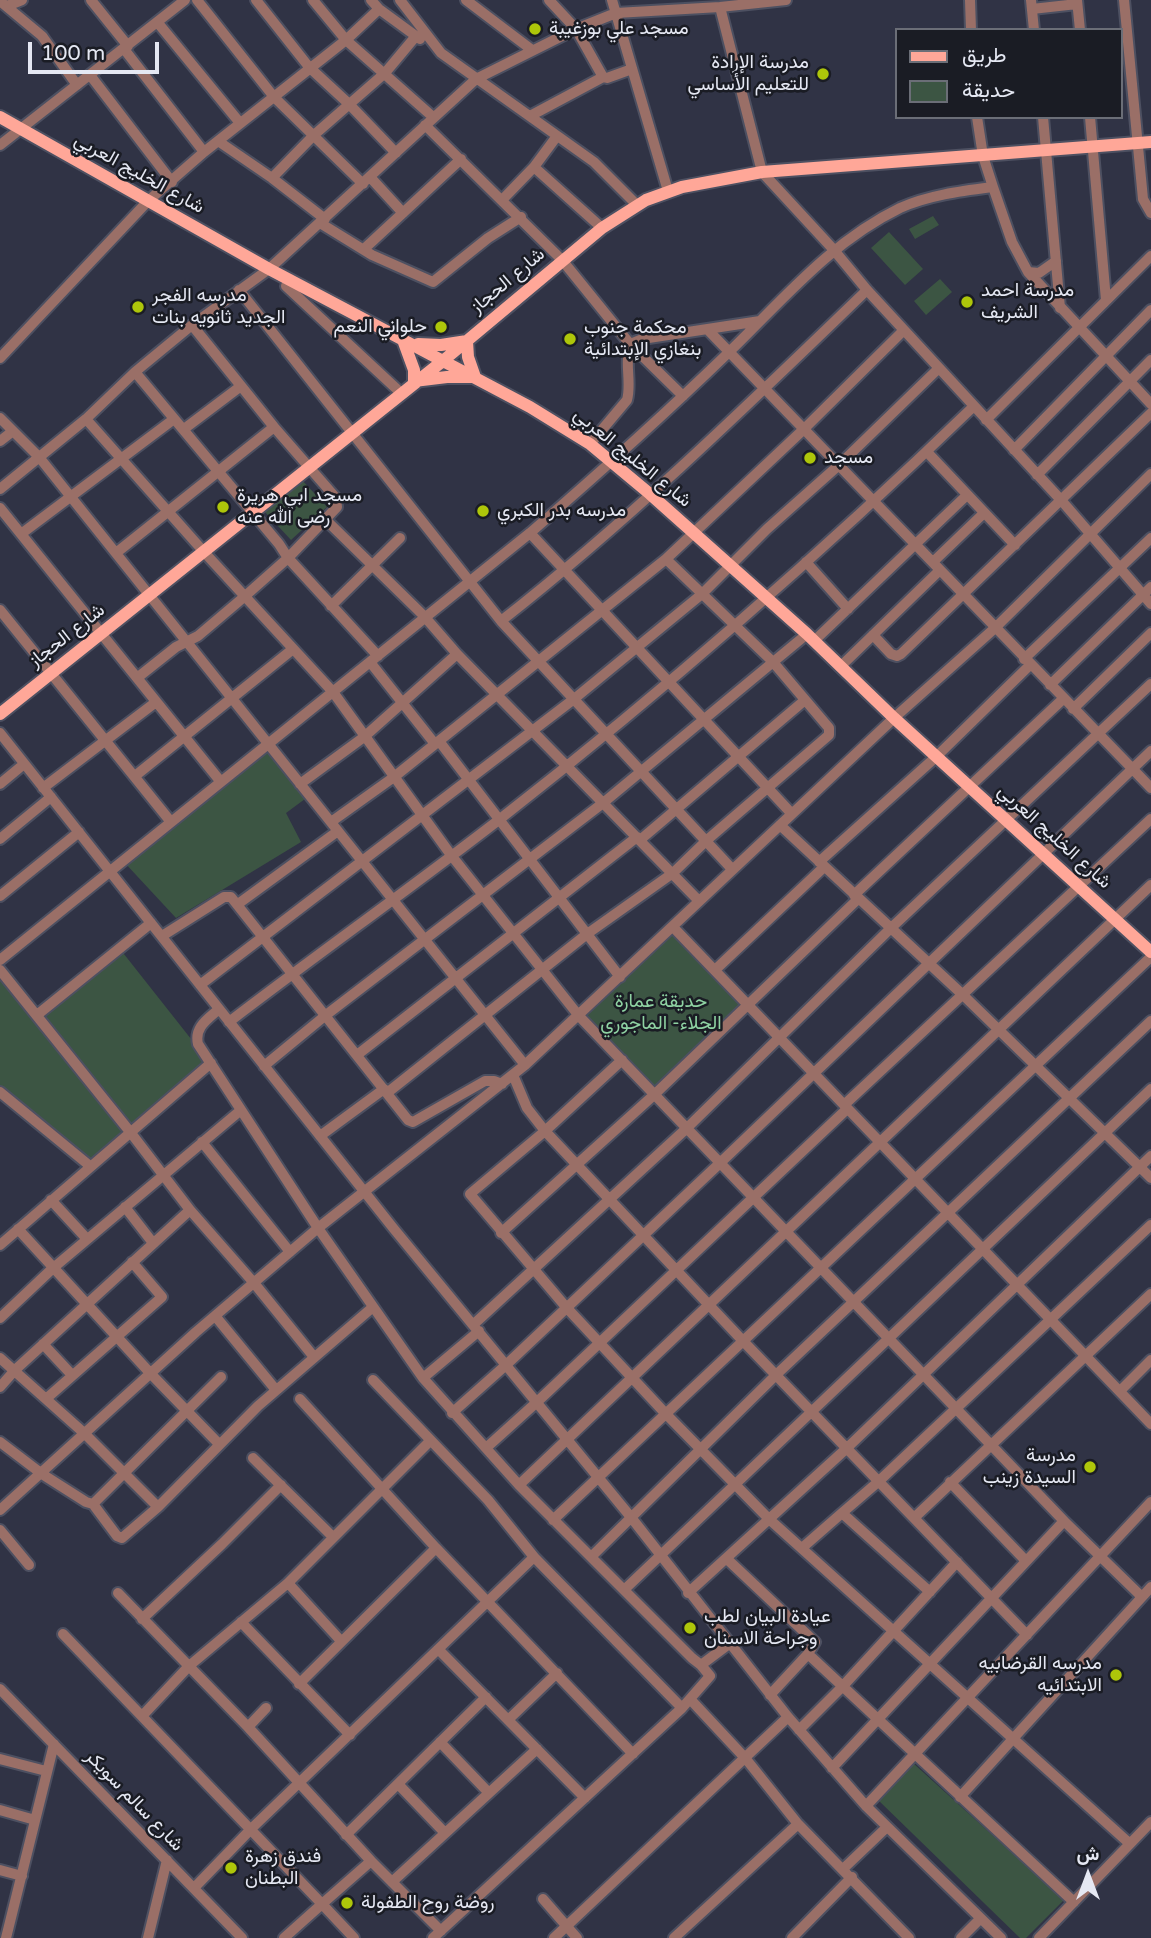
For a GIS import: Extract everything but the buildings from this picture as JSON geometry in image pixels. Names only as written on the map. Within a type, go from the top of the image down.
[{"type":"main road","name":"شارع الخليج العربي","points":[[0,117],[269,269],[558,423],[590,444],[766,597],[1151,954]]},
{"type":"main road","name":"شارع الحجاز","points":[[0,714],[414,381],[444,360],[602,228],[637,205],[668,191],[731,176],[762,172],[1145,143]]},
{"type":"main road","points":[[467,341],[468,357],[475,377],[414,381],[408,342],[441,345],[467,341]]},
{"type":"street","points":[[3,4],[20,0]]},
{"type":"street","points":[[90,0],[204,152]]},
{"type":"street","points":[[197,0],[274,97],[402,213]]},
{"type":"street","points":[[256,0],[309,67],[396,153]]},
{"type":"street","points":[[313,0],[346,40],[385,73],[461,159],[562,260],[630,344],[683,396]]},
{"type":"street","points":[[400,0],[441,53]]},
{"type":"street","points":[[466,0],[533,50]]},
{"type":"street","points":[[549,0],[576,29],[603,77]]},
{"type":"street","points":[[612,0],[668,191]]},
{"type":"street","points":[[0,489],[86,419],[135,372],[192,325],[269,269],[476,79],[576,29],[616,13],[786,0]]},
{"type":"street","points":[[970,0],[971,28]]},
{"type":"street","points":[[1124,0],[1145,143],[1149,208]]},
{"type":"street","points":[[0,145],[158,23],[177,2]]},
{"type":"street","points":[[1034,28],[1032,5],[1077,2],[1080,28]]},
{"type":"street","points":[[3,4],[41,36],[77,85]]},
{"type":"street","points":[[0,358],[148,201],[204,152],[346,40],[375,5],[594,162],[637,205]]},
{"type":"street","points":[[720,7],[762,172],[1148,596],[1050,685]]},
{"type":"street","points":[[158,23],[240,124]]},
{"type":"street","points":[[272,178],[314,135],[385,73],[416,36]]},
{"type":"street","points":[[530,116],[603,77],[632,69]]},
{"type":"street","points":[[90,75],[172,182]]},
{"type":"street","points":[[978,119],[984,156],[993,187],[1012,242],[1028,272],[1151,404]]},
{"type":"street","points":[[1042,119],[1060,309]]},
{"type":"street","points":[[1090,119],[1106,300]]},
{"type":"street","points":[[503,200],[534,167],[557,136]]},
{"type":"street","points":[[218,141],[272,178],[323,221],[364,249],[433,282],[488,238],[521,217]]},
{"type":"street","points":[[364,249],[461,159]]},
{"type":"street","points":[[534,167],[602,228]]},
{"type":"street","points":[[0,960],[530,533],[683,396],[833,249],[903,207],[949,194],[993,187]]},
{"type":"street","points":[[986,420],[1151,256]]},
{"type":"street","points":[[1028,272],[1039,272],[1056,261]]},
{"type":"street","points":[[286,286],[401,393]]},
{"type":"street","points":[[239,290],[501,621],[732,869]]},
{"type":"street","points":[[501,621],[566,570],[765,388],[867,290]]},
{"type":"street","points":[[1014,450],[1151,310]]},
{"type":"street","points":[[630,344],[642,339],[760,321]]},
{"type":"street","points":[[137,678],[176,647],[198,636],[244,597],[288,558],[337,507],[336,498],[274,427],[192,325]]},
{"type":"street","points":[[708,330],[1151,788]]},
{"type":"street","points":[[238,904],[666,559],[904,330]]},
{"type":"street","points":[[590,444],[627,400],[627,357],[630,344]]},
{"type":"street","points":[[1037,475],[1151,360]]},
{"type":"street","points":[[200,985],[574,699],[702,594],[731,568],[767,528],[839,465],[939,368]]},
{"type":"street","points":[[135,372],[374,659],[402,702],[469,780],[620,977]]},
{"type":"street","points":[[184,429],[241,386]]},
{"type":"street","points":[[229,1022],[499,819],[670,682],[875,500],[974,406]]},
{"type":"street","points":[[873,635],[891,654],[897,656],[1151,412]]},
{"type":"street","points":[[0,418],[39,457],[525,1065]]},
{"type":"street","points":[[86,419],[244,597],[333,692],[451,855],[579,1016],[1064,1521],[1142,1597]]},
{"type":"street","points":[[21,534],[174,419]]},
{"type":"street","points":[[116,553],[274,427]]},
{"type":"street","points":[[0,441],[13,430]]},
{"type":"street","points":[[927,452],[1015,545]]},
{"type":"street","points":[[0,1510],[318,1228],[525,1065],[894,718],[995,628],[1151,474]]},
{"type":"street","points":[[264,1066],[326,1015],[603,803],[774,662],[848,609],[967,495]]},
{"type":"street","points":[[0,508],[221,782]]},
{"type":"street","points":[[840,667],[873,635],[984,513]]},
{"type":"street","points":[[326,520],[424,616],[457,654],[699,901]]},
{"type":"street","points":[[530,533],[792,814]]},
{"type":"street","points":[[331,606],[400,538]]},
{"type":"street","points":[[715,970],[821,864],[937,756],[1151,538]]},
{"type":"street","points":[[320,1136],[385,1091],[587,934],[673,873],[707,840],[829,735],[829,728],[774,662],[666,559]]},
{"type":"street","points":[[806,562],[848,609]]},
{"type":"street","points":[[0,610],[172,822]]},
{"type":"street","points":[[1073,709],[1151,633]]},
{"type":"street","points":[[135,776],[293,649]]},
{"type":"street","points":[[300,784],[363,737],[457,654]]},
{"type":"street","points":[[424,1378],[609,1199],[687,1128],[1005,819],[1151,684]]},
{"type":"street","points":[[502,1233],[655,1094],[970,786],[1063,699]]},
{"type":"street","points":[[357,1055],[677,808],[805,701]]},
{"type":"street","points":[[0,839],[47,792],[106,740],[156,702]]},
{"type":"street","points":[[0,733],[364,1192],[630,1516],[788,1717],[866,1806],[1001,1938]]},
{"type":"street","points":[[452,1413],[720,1163],[1151,751]]},
{"type":"street","points":[[0,784],[24,764]]},
{"type":"street","points":[[486,1448],[754,1198],[963,995],[1151,819]]},
{"type":"street","points":[[780,825],[963,995],[1151,1178]]},
{"type":"street","points":[[0,896],[79,832]]},
{"type":"street","points":[[519,1485],[1151,885]]},
{"type":"street","points":[[162,936],[224,897],[231,897],[408,1120],[413,1122],[485,1082],[502,1084]]},
{"type":"street","points":[[37,1014],[151,923]]},
{"type":"street","points":[[673,927],[1151,1424]]},
{"type":"street","points":[[554,1520],[1151,954]]},
{"type":"street","points":[[0,970],[190,1210],[314,1357]]},
{"type":"street","points":[[118,1592],[248,1727],[298,1784],[392,1882],[437,1935],[686,1704],[710,1676],[519,1485],[452,1413],[424,1378],[318,1228],[198,1044],[197,1032],[219,1009]]},
{"type":"street","points":[[591,1557],[777,1374],[1151,1021]]},
{"type":"street","points":[[622,1060],[545,1131],[470,1194],[566,1307],[769,1519],[1129,1843]]},
{"type":"street","points":[[0,1245],[211,1063]]},
{"type":"street","points":[[513,1075],[527,1108],[545,1131],[1027,1635]]},
{"type":"street","points":[[625,1589],[1151,1089]]},
{"type":"street","points":[[2,1098],[90,1166]]},
{"type":"street","points":[[0,1318],[52,1269],[241,1110]]},
{"type":"street","points":[[202,1142],[290,1252]]},
{"type":"street","points":[[688,1593],[847,1448],[1151,1156]]},
{"type":"street","points":[[51,1200],[87,1239]]},
{"type":"street","points":[[125,1207],[153,1243]]},
{"type":"street","points":[[0,1387],[86,1303],[190,1210]]},
{"type":"street","points":[[802,1548],[878,1482],[1151,1225]]},
{"type":"street","points":[[18,1229],[52,1269],[219,1444]]},
{"type":"street","points":[[47,1398],[162,1297],[132,1262]]},
{"type":"street","points":[[914,1518],[1151,1294]]},
{"type":"street","points":[[0,1441],[41,1474],[93,1504],[117,1536],[122,1538],[159,1507],[219,1444],[276,1390],[373,1307]]},
{"type":"street","points":[[216,1317],[276,1390]]},
{"type":"street","points":[[43,1344],[72,1375]]},
{"type":"street","points":[[0,1358],[47,1398],[159,1507]]},
{"type":"street","points":[[1120,1391],[1150,1364]]},
{"type":"street","points":[[93,1504],[221,1377]]},
{"type":"street","points":[[373,1380],[488,1500],[534,1557],[746,1759],[798,1824],[909,1938]]},
{"type":"street","points":[[300,1399],[436,1548],[633,1754]]},
{"type":"street","points":[[143,1715],[189,1666],[288,1583],[430,1441]]},
{"type":"street","points":[[253,1458],[332,1537]]},
{"type":"street","points":[[950,1482],[1026,1561]]},
{"type":"street","points":[[142,1619],[281,1485]]},
{"type":"street","points":[[866,1806],[1151,1502]]},
{"type":"street","points":[[842,1513],[930,1592]]},
{"type":"street","points":[[832,1768],[1064,1521]]},
{"type":"street","points":[[0,1530],[29,1566]]},
{"type":"street","points":[[299,1684],[436,1548]]},
{"type":"street","points":[[194,1888],[252,1828],[534,1557]]},
{"type":"street","points":[[727,1559],[812,1637],[814,1646],[770,1695]]},
{"type":"street","points":[[799,1730],[957,1562]]},
{"type":"street","points":[[288,1583],[341,1641]]},
{"type":"street","points":[[960,1797],[1151,1587]]},
{"type":"street","points":[[241,1622],[350,1735]]},
{"type":"street","points":[[63,1634],[252,1828],[354,1938]]},
{"type":"street","points":[[701,1665],[729,1644]]},
{"type":"street","points":[[439,1650],[585,1798]]},
{"type":"street","points":[[808,1654],[1074,1902]]},
{"type":"street","points":[[508,1720],[557,1673]]},
{"type":"street","name":"شارع سالم سويكر","points":[[0,1689],[242,1938]]},
{"type":"street","points":[[346,1835],[486,1697]]},
{"type":"street","points":[[248,1727],[266,1708]]},
{"type":"street","points":[[554,1938],[788,1717]]},
{"type":"street","points":[[440,1742],[489,1793]]},
{"type":"street","points":[[8,1936],[54,1744]]},
{"type":"street","points":[[392,1882],[537,1749]]},
{"type":"street","points":[[0,1759],[46,1771]]},
{"type":"street","points":[[398,1784],[445,1833]]},
{"type":"street","points":[[0,1810],[36,1820]]},
{"type":"street","points":[[1039,1938],[1151,1822]]},
{"type":"street","points":[[674,1938],[798,1824]]},
{"type":"street","points":[[844,1869],[887,1827]]},
{"type":"street","points":[[148,1938],[167,1860]]},
{"type":"street","points":[[284,1938],[371,1861]]},
{"type":"street","points":[[0,1870],[22,1876]]},
{"type":"street","points":[[792,1938],[852,1877]]},
{"type":"street","points":[[542,1899],[577,1938]]},
{"type":"street","points":[[960,1938],[980,1919]]},
{"type":"green space","points":[[933,216],[939,225],[915,239],[909,229]]},
{"type":"green space","points":[[889,232],[923,269],[905,285],[871,248]]},
{"type":"green space","points":[[940,279],[952,292],[926,315],[914,301]]},
{"type":"green space","points":[[301,479],[327,507],[291,540],[265,512]]},
{"type":"green space","points":[[273,746],[309,796],[286,813],[301,842],[176,918],[124,862]]},
{"type":"green space","name":"حديقة عمارة الجلاء- الماجوري","points":[[673,927],[748,1005],[655,1094],[580,1016]]},
{"type":"green space","points":[[120,949],[210,1063],[90,1165],[0,1090],[0,973],[37,1015]]},
{"type":"green space","points":[[913,1763],[1064,1900],[1026,1938],[1020,1938],[877,1799]]},
{"type":"place","name":"مسجد علي بوزغيبة","points":[[535,29]]},
{"type":"place","name":"مدرسة الإرادة للتعليم الأساسي","points":[[823,74]]},
{"type":"place","name":"مدرسة احمد الشريف","points":[[967,302]]},
{"type":"place","name":"مدرسه الفجر الجديد ثانويه بنات","points":[[138,307]]},
{"type":"place","name":"حلواني النعم","points":[[441,327]]},
{"type":"place","name":"محكمة جنوب بنغازي الإبتدائية","points":[[570,339]]},
{"type":"place","name":"مسجد","points":[[810,458]]},
{"type":"place","name":"مسجد ابي هريرة رضى الله عنه","points":[[223,507]]},
{"type":"place","name":"مدرسه بدر الكبري","points":[[483,511]]},
{"type":"place","name":"مدرسة السيدة زينب","points":[[1090,1467]]},
{"type":"place","name":"عيادة البيان لطب وجراحة الاسنان","points":[[690,1628]]},
{"type":"place","name":"مدرسه القرضابيه الابتدائيه","points":[[1116,1675]]},
{"type":"place","name":"فندق زهرة البطنان","points":[[231,1868]]},
{"type":"place","name":"روضة روح الطفولة","points":[[347,1903]]}]
